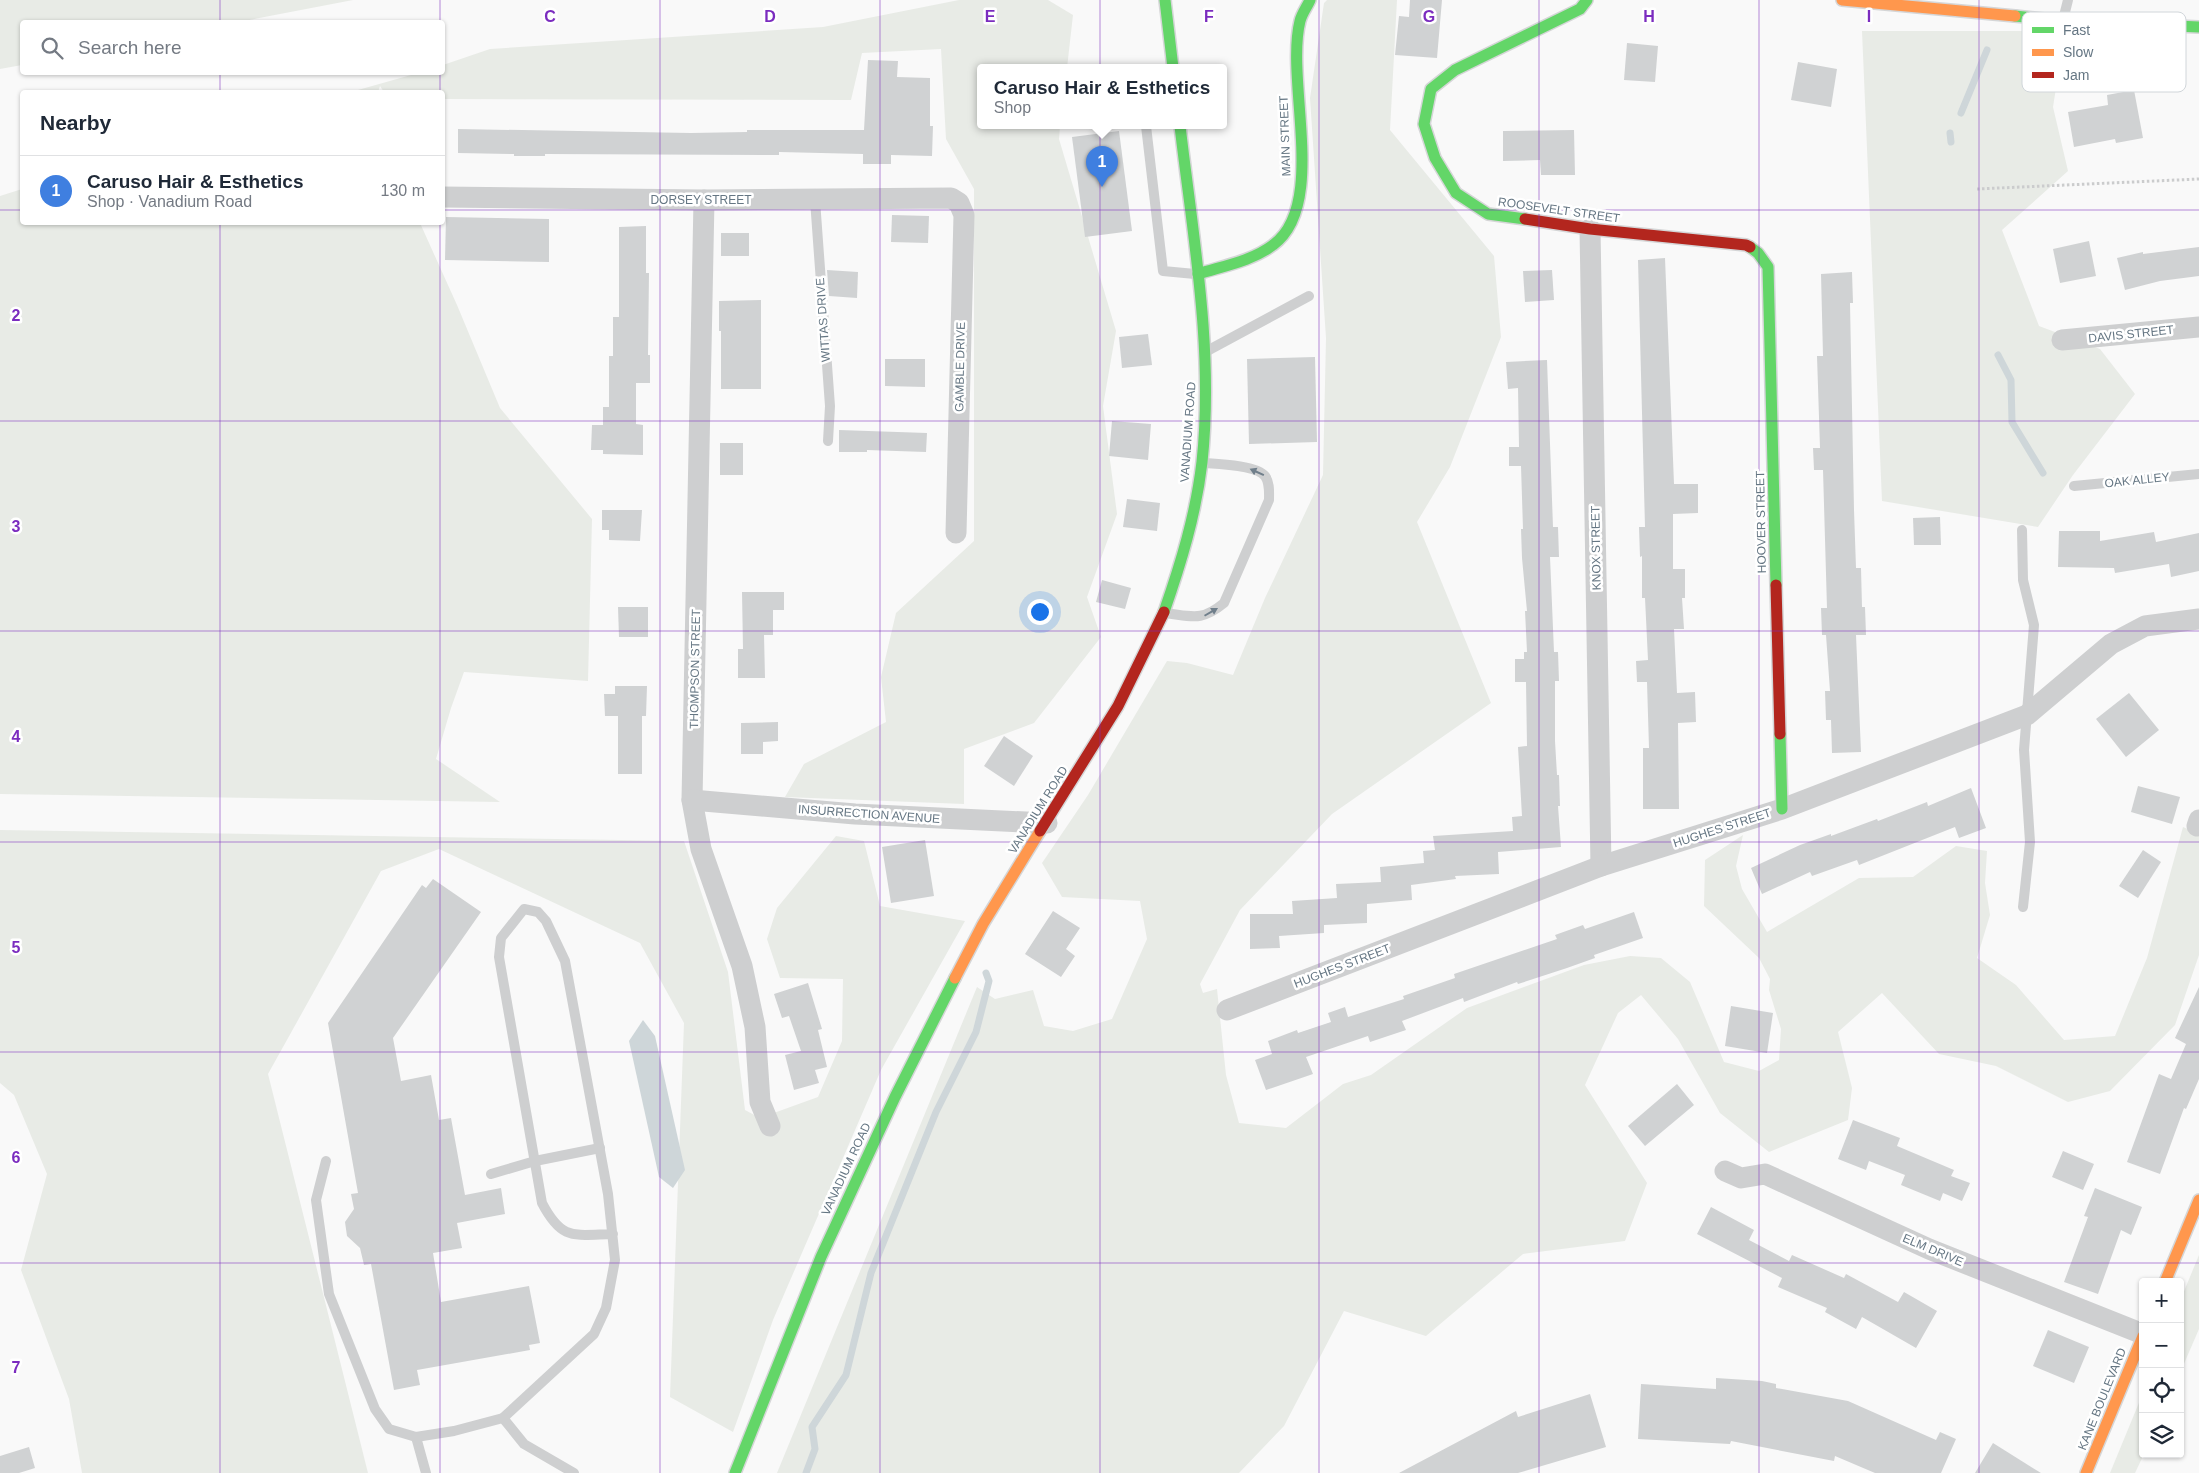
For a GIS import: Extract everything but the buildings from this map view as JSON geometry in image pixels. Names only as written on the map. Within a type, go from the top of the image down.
[{"type":"street","points":[[1165,0],[1173,64]]},
{"type":"street","name":"MAIN STREET","points":[[1198,274],[1248,258],[1279,241],[1295,215],[1303,171],[1295,63],[1300,20],[1310,0]]},
{"type":"street","name":"ROOSEVELT STREET","points":[[1587,0],[1580,9],[1455,70],[1431,89],[1424,124],[1435,158],[1456,193],[1488,214],[1590,229],[1746,245]]},
{"type":"street","points":[[1842,0],[2022,17]]},
{"type":"street","points":[[2186,26],[2199,27]]},
{"type":"street","name":"VANADIUM ROAD","points":[[735,1473],[821,1257],[895,1097],[982,924],[1047,823],[1118,706],[1164,613],[1189,537],[1202,462],[1206,407],[1206,351],[1180,129]]},
{"type":"street","name":"DORSEY STREET","points":[[445,197],[704,200],[952,198],[959,202]]},
{"type":"street","name":"THOMPSON STREET","points":[[704,200],[692,800],[701,849],[742,966],[755,1027],[760,1102],[770,1126]]},
{"type":"street","name":"GAMBLE DRIVE","points":[[956,533],[964,215],[959,202]]},
{"type":"street","name":"KNOX STREET","points":[[1590,229],[1601,866]]},
{"type":"street","name":"HOOVER STREET","points":[[1746,245],[1758,253],[1768,267],[1782,809]]},
{"type":"street","name":"DAVIS STREET","points":[[2062,340],[2199,327]]},
{"type":"street","name":"HUGHES STREET","points":[[1227,1010],[1601,866],[1782,809],[2027,716],[2111,644],[2146,626],[2199,620]]},
{"type":"street","name":"INSURRECTION AVENUE","points":[[692,800],[855,814],[1047,823]]},
{"type":"street","name":"ELM DRIVE","points":[[1725,1171],[1741,1178],[1765,1174],[1929,1250],[2139,1333]]},
{"type":"street","points":[[2167,1278],[2199,1200]]},
{"type":"street","name":"KANE BOULEVARD","points":[[2086,1473],[2139,1345]]},
{"type":"lane","points":[[1146,129],[1163,271],[1198,274]]},
{"type":"lane","name":"WITTAS DRIVE","points":[[815,200],[830,406],[828,441]]},
{"type":"lane","points":[[1206,351],[1308,296]]},
{"type":"lane","points":[[1164,613],[1203,617],[1224,603],[1269,500],[1269,486],[1265,476],[1256,469],[1202,462]]},
{"type":"lane","name":"OAK ALLEY","points":[[2074,486],[2199,474]]},
{"type":"lane","points":[[2022,530],[2023,580],[2034,626],[2024,750],[2030,842],[2023,907]]},
{"type":"lane","points":[[326,1161],[316,1200],[329,1294],[374,1410],[389,1429],[416,1437],[454,1432],[503,1418],[594,1334],[606,1308],[615,1260],[613,1234],[608,1194],[565,961],[546,921],[538,912],[524,909],[501,938],[499,956],[542,1203],[551,1221],[564,1232],[576,1235],[613,1234]]},
{"type":"lane","points":[[491,1174],[535,1161],[600,1148]]},
{"type":"lane","points":[[503,1418],[524,1444],[574,1473]]},
{"type":"lane","points":[[416,1437],[426,1473]]},
{"type":"path","points":[[1977,189],[2199,179]]},
{"type":"shaded area","points":[[0,0],[353,0],[249,20],[20,20],[20,65],[0,69]]},
{"type":"shaded area","points":[[959,0],[1048,0],[1073,15],[1067,64],[977,64],[977,129],[1060,129],[1059,139],[1116,331],[1103,406],[1117,514],[1087,597],[1101,637],[1034,723],[964,749],[964,804],[785,797],[804,764],[886,722],[881,677],[896,613],[974,541],[974,189],[946,139],[941,49],[862,53],[851,100],[445,99],[445,90],[383,90],[380,86],[379,90],[358,90],[411,75],[445,75],[445,64],[490,49],[823,27]]},
{"type":"shaded area","points":[[1327,0],[1397,0],[1390,130],[1494,256],[1501,337],[1450,467],[1417,522],[1491,703],[1332,814],[1240,910],[1200,984],[1203,993],[1217,989],[1226,1075],[1239,1123],[1286,1128],[1343,1084],[1371,1075],[1467,1008],[1584,965],[1630,956],[1661,958],[1690,982],[1724,1062],[1759,1071],[1779,1060],[1781,1029],[1769,990],[1770,979],[1759,958],[1704,906],[1705,860],[1743,835],[1736,866],[1742,889],[1767,932],[1859,878],[1913,877],[1956,846],[1987,851],[1985,883],[1990,915],[1977,958],[2016,985],[2064,1040],[2115,1036],[2147,958],[2183,827],[2199,834],[2199,955],[2175,1025],[2110,1091],[2068,1102],[1996,1066],[1939,1054],[1882,993],[1838,1032],[1852,1088],[1848,1120],[1769,1152],[1720,1113],[1678,1039],[1641,995],[1618,1013],[1585,1085],[1647,1183],[1625,1241],[1523,1254],[1426,1336],[1344,1311],[1284,1426],[1239,1473],[777,1473],[977,987],[995,999],[1033,990],[1044,1026],[1073,1031],[1112,1019],[1147,939],[1140,901],[1062,897],[1042,863],[1088,795],[1167,661],[1187,663],[1233,675],[1265,598],[1323,475],[1326,338],[1310,98],[1324,3]]},
{"type":"shaded area","points":[[1862,31],[2022,31],[2022,92],[2055,92],[2053,107],[2068,171],[2002,230],[2039,326],[2100,349],[2135,394],[2073,475],[2038,527],[1882,501]]},
{"type":"shaded area","points":[[20,190],[20,225],[421,225],[500,408],[592,519],[588,681],[464,672],[451,708],[436,759],[500,802],[0,794],[0,196]]},
{"type":"shaded area","points":[[0,830],[684,841],[728,972],[745,1110],[760,1118],[818,1097],[842,1041],[843,979],[780,978],[767,939],[777,908],[836,836],[864,841],[880,906],[965,921],[881,1070],[773,1320],[733,1432],[670,1397],[684,1023],[640,943],[439,849],[381,871],[268,1074],[368,1473],[82,1473],[69,1399],[21,1270],[47,1174],[14,1095],[0,1083]]},
{"type":"shaded area","points":[[643,1020],[655,1036],[685,1170],[673,1188],[659,1177],[629,1041]]},
{"type":"shaded area","points":[[2199,1255],[2199,1329],[2184,1364],[2184,1323],[2184,1291]]},
{"type":"shaded area","points":[[2139,1403],[2139,1458],[2142,1458],[2135,1473],[2110,1473]]},
{"type":"waterway","points":[[1961,113],[1987,50]]},
{"type":"waterway","points":[[1950,133],[1951,142]]},
{"type":"waterway","points":[[1998,355],[2011,380],[2012,422],[2043,473]]},
{"type":"waterway","points":[[806,1473],[815,1449],[812,1427],[846,1375],[871,1273],[936,1112],[976,1032],[989,981],[986,973]]},
{"type":"traffic: fast","points":[[1165,0],[1173,64]]},
{"type":"traffic: fast","points":[[1198,274],[1237,263],[1265,251],[1273,245],[1289,226],[1298,202],[1302,172],[1297,46],[1300,21],[1310,0]]},
{"type":"traffic: fast","points":[[1525,219],[1488,214],[1456,193],[1435,158],[1424,124],[1431,89],[1455,70],[1580,9],[1587,0]]},
{"type":"traffic: fast","points":[[2015,16],[2022,17]]},
{"type":"traffic: fast","points":[[2186,26],[2199,27]]},
{"type":"traffic: fast","points":[[1164,612],[1192,519],[1202,462],[1205,420],[1204,336],[1196,252],[1180,129]]},
{"type":"traffic: fast","points":[[1750,247],[1758,253],[1768,267],[1776,585]]},
{"type":"traffic: fast","points":[[1780,734],[1782,809]]},
{"type":"traffic: fast","points":[[735,1473],[821,1257],[895,1097],[955,978]]},
{"type":"traffic: slow","points":[[1842,0],[2015,16]]},
{"type":"traffic: slow","points":[[955,978],[983,924],[1040,831]]},
{"type":"traffic: slow","points":[[2167,1278],[2199,1200]]},
{"type":"traffic: slow","points":[[2086,1473],[2139,1346]]},
{"type":"traffic: jam","points":[[1525,219],[1590,229],[1746,245],[1750,247]]},
{"type":"traffic: jam","points":[[1776,585],[1780,734]]},
{"type":"traffic: jam","points":[[1040,831],[1118,706],[1164,612]]},
{"type":"place","name":"Caruso Hair & Esthetics","points":[[1102,187]]}]
